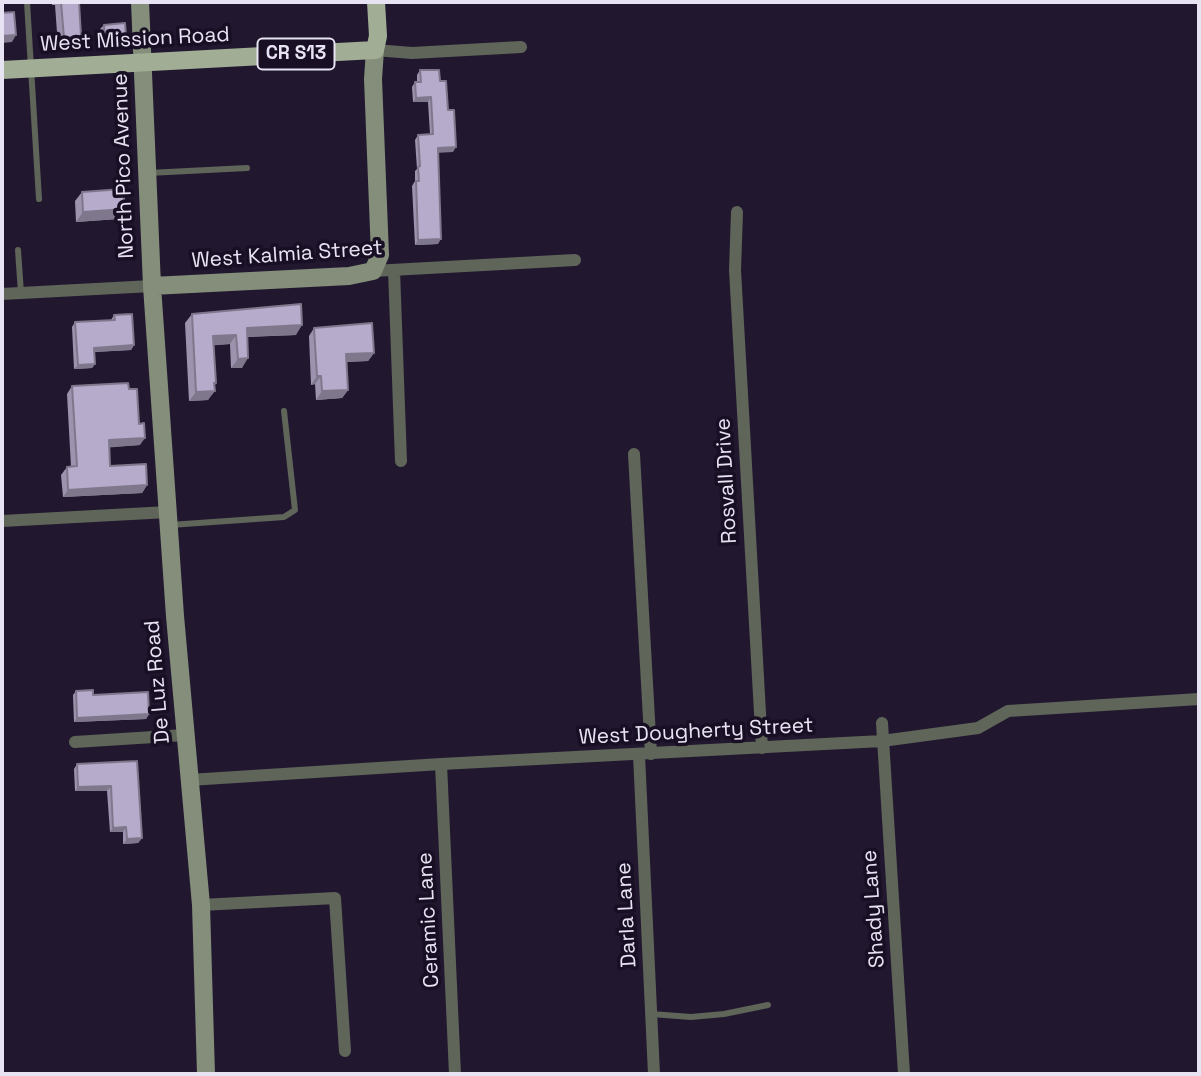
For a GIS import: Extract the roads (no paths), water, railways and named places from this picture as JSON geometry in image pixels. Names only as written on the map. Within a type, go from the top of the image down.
[{"type":"main road","name":"North Pico Avenue","points":[[140,2],[152,286]]},
{"type":"main road","points":[[373,271],[380,255],[373,79],[374,50],[378,36],[376,2]]},
{"type":"main road","name":"West Mission Road","points":[[2,70],[374,50]]},
{"type":"main road","name":"West Kalmia Street","points":[[152,286],[349,276],[373,271]]},
{"type":"main road","name":"De Luz Road","points":[[152,286],[185,735],[201,905],[206,1074]]},
{"type":"street","name":"West Mission Road","points":[[374,50],[412,53],[521,47]]},
{"type":"street","name":"Rosvall Drive","points":[[737,212],[735,270],[762,748]]},
{"type":"street","name":"West Kalmia Street","points":[[373,271],[575,261]]},
{"type":"street","points":[[394,270],[401,461]]},
{"type":"street","name":"West Kalmia Street","points":[[2,294],[152,286]]},
{"type":"street","name":"Darla Lane","points":[[634,454],[654,1074]]},
{"type":"street","points":[[2,521],[168,519]]},
{"type":"street","name":"West Dougherty Street","points":[[190,780],[882,741],[978,728],[1008,711],[1199,699]]},
{"type":"street","name":"Shady Lane","points":[[882,723],[904,1074]]},
{"type":"street","points":[[75,742],[185,735]]},
{"type":"street","name":"Ceramic Lane","points":[[442,764],[455,1074]]},
{"type":"street","points":[[201,905],[335,898],[345,1051]]},
{"type":"lane","points":[[27,2],[39,199]]},
{"type":"lane","points":[[146,173],[247,168]]},
{"type":"lane","points":[[18,250],[21,293]]},
{"type":"lane","points":[[168,519],[284,517],[295,510],[284,411]]},
{"type":"lane","points":[[651,1014],[691,1017],[724,1014],[768,1005]]}]
